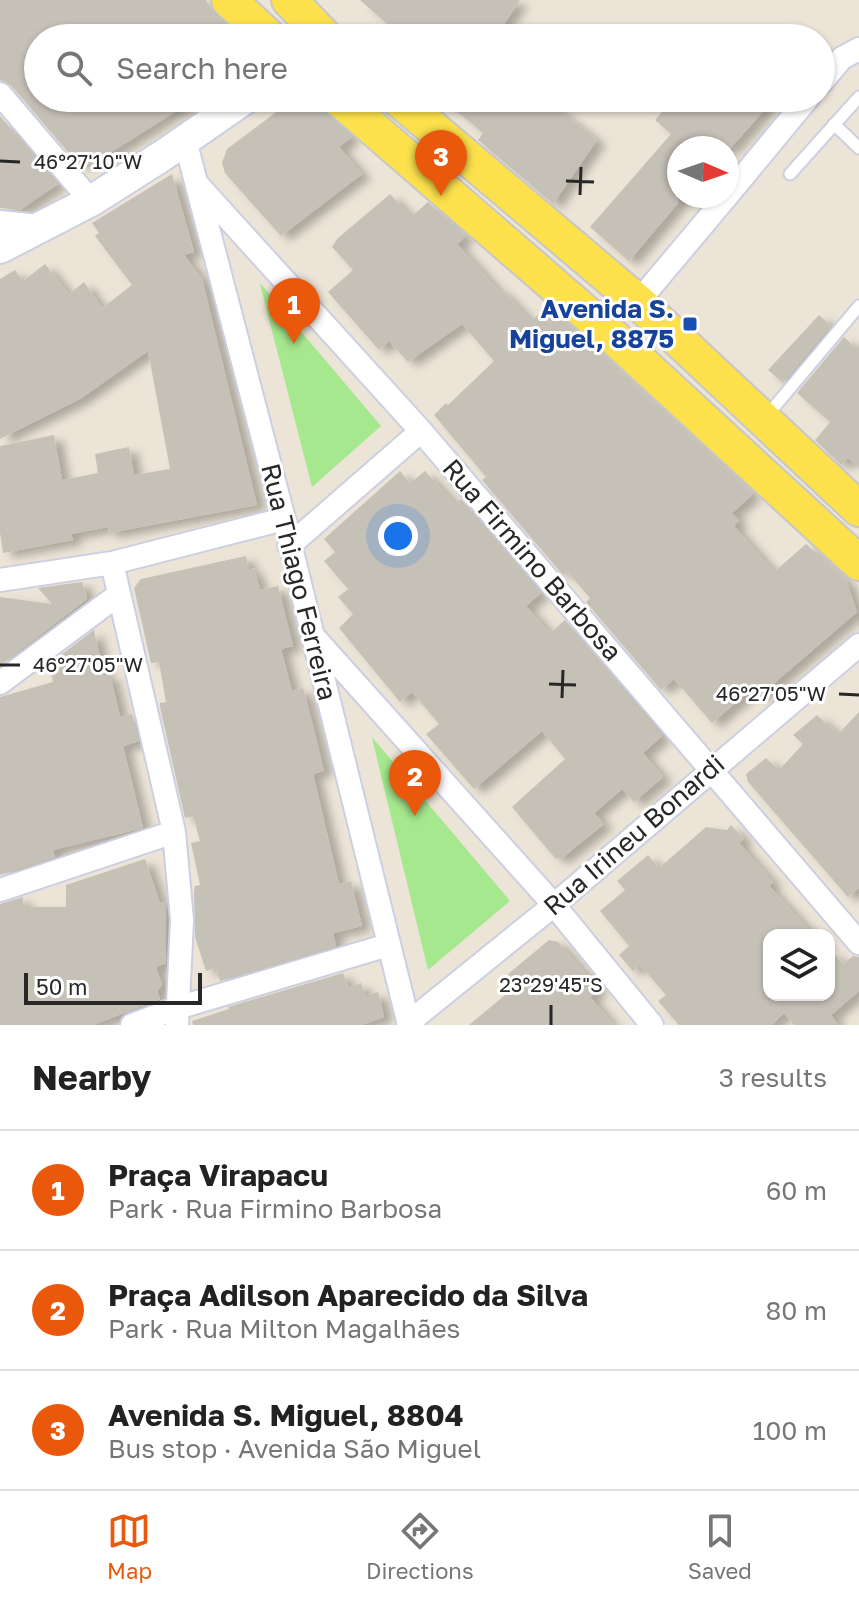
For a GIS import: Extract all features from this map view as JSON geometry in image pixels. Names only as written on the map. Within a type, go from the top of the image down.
[{"type":"main road","points":[[229,0],[255,24]]},
{"type":"main road","points":[[289,0],[312,24]]},
{"type":"main road","points":[[354,112],[608,332],[859,563]]},
{"type":"main road","points":[[414,112],[638,302],[859,509]]},
{"type":"street","points":[[835,66],[842,58],[859,49]]},
{"type":"street","points":[[0,94],[91,201]]},
{"type":"street","points":[[0,248],[91,201],[226,112]]},
{"type":"street","points":[[739,181],[796,112]]},
{"type":"street","name":"Rua Thiago Ferreira","points":[[185,140],[284,519],[409,1024]]},
{"type":"street","name":"Rua Firmino Barbosa","points":[[197,184],[421,431],[859,943]]},
{"type":"street","points":[[638,302],[717,208]]},
{"type":"street","points":[[0,222],[40,226]]},
{"type":"street","points":[[289,546],[421,431]]},
{"type":"street","points":[[0,580],[112,563],[284,519]]},
{"type":"street","points":[[112,563],[174,832],[182,920],[177,1016]]},
{"type":"street","points":[[0,683],[118,595]]},
{"type":"street","points":[[311,633],[554,905],[652,1025]]},
{"type":"street","name":"Rua Irineu Bonardi","points":[[409,1024],[859,645]]},
{"type":"street","points":[[0,890],[174,832]]},
{"type":"street","points":[[132,1025],[177,1016],[388,945]]},
{"type":"lane","points":[[790,174],[859,97]]},
{"type":"lane","points":[[834,124],[859,148]]},
{"type":"lane","points":[[765,418],[859,306]]},
{"type":"green space","points":[[260,283],[381,426],[312,487],[261,288]]},
{"type":"green space","points":[[372,738],[510,901],[428,970]]},
{"type":"building","points":[[0,0],[206,0],[225,24],[24,24],[24,100],[11,85],[0,80]]},
{"type":"building","points":[[360,0],[520,0],[504,24],[387,24]]},
{"type":"building","points":[[34,112],[175,112],[94,163],[78,164]]},
{"type":"building","points":[[276,112],[326,112],[352,137],[339,147],[362,174],[281,236],[225,173],[222,163],[227,149]]},
{"type":"building","points":[[458,112],[562,112],[597,140],[553,204],[478,140],[483,133]]},
{"type":"building","points":[[662,112],[763,112],[739,138],[739,136],[669,136],[671,134],[655,120]]},
{"type":"building","points":[[0,116],[58,184],[20,210],[0,208]]},
{"type":"building","points":[[667,139],[667,208],[674,208],[629,261],[590,227]]},
{"type":"building","points":[[172,174],[194,252],[184,255],[202,279],[257,505],[109,533],[108,527],[71,534],[73,540],[3,553],[0,533],[0,446],[54,435],[62,480],[98,473],[95,454],[129,447],[134,475],[170,469],[148,351],[80,399],[0,439],[0,279],[15,270],[23,281],[45,264],[69,294],[84,282],[102,308],[132,285],[95,236],[99,233],[92,223]]},
{"type":"building","points":[[390,194],[411,217],[428,202],[466,236],[457,244],[531,321],[548,307],[753,494],[732,513],[739,521],[734,526],[774,572],[806,544],[847,582],[857,612],[758,697],[752,689],[712,723],[674,679],[661,690],[586,602],[590,598],[567,571],[563,575],[482,480],[486,477],[434,415],[494,361],[462,324],[408,362],[389,341],[379,350],[328,292],[353,270],[332,247],[337,239]]},
{"type":"building","points":[[819,315],[831,326],[783,383],[768,370]]},
{"type":"building","points":[[844,337],[859,351],[859,467],[848,458],[841,465],[815,440],[830,422],[797,393]]},
{"type":"building","points":[[400,471],[410,483],[425,471],[455,504],[461,499],[541,593],[526,606],[550,633],[565,620],[662,736],[643,753],[663,777],[634,802],[622,789],[594,813],[604,824],[562,858],[555,858],[512,807],[565,759],[542,731],[474,789],[426,734],[439,724],[412,692],[400,702],[339,628],[353,614],[338,597],[348,589],[324,561],[335,552],[324,539]]},
{"type":"building","points":[[246,556],[249,570],[254,568],[260,590],[278,586],[293,646],[281,649],[292,691],[303,688],[314,730],[324,771],[313,774],[339,884],[351,881],[362,926],[333,933],[336,946],[220,981],[216,968],[206,971],[195,937],[194,892],[195,886],[200,885],[191,843],[200,841],[193,816],[185,818],[160,707],[160,703],[166,702],[159,662],[151,663],[134,588],[141,579]]},
{"type":"building","points":[[82,582],[87,599],[0,666],[0,597],[52,604],[38,588]]},
{"type":"building","points":[[94,630],[104,676],[110,674],[120,717],[132,714],[139,741],[123,746],[143,828],[53,850],[55,857],[0,875],[0,697],[53,682],[49,664]]},
{"type":"building","points":[[859,712],[859,888],[848,897],[748,782],[746,774],[766,758],[779,770],[803,744],[793,735],[817,715],[838,734]]},
{"type":"building","points":[[731,825],[744,839],[739,843],[773,882],[769,886],[808,929],[763,929],[763,1001],[835,1001],[835,955],[843,964],[853,956],[859,957],[859,991],[831,1015],[838,1025],[794,1025],[784,1013],[772,1025],[679,1025],[658,1001],[666,995],[640,965],[633,971],[619,955],[629,946],[600,911],[625,890],[617,881],[648,855],[659,868],[706,827],[727,830]]},
{"type":"building","points":[[145,859],[160,903],[166,901],[166,963],[156,967],[162,985],[157,991],[160,999],[93,1025],[0,1025],[0,904],[23,897],[23,907],[66,907],[66,885]]},
{"type":"building","points":[[549,940],[558,942],[599,989],[590,997],[614,1025],[469,1025],[517,985],[508,974]]},
{"type":"building","points":[[343,973],[348,987],[361,983],[365,996],[378,992],[384,1017],[361,1025],[193,1025],[192,1021],[228,1007]]},
{"type":"place","name":"Avenida S. Miguel, 8804","points":[[441,196]]},
{"type":"place","name":"Avenida S. Miguel, 8875","points":[[690,324]]},
{"type":"place","name":"Praça Virapacu","points":[[294,344]]},
{"type":"place","name":"Praça Adilson Aparecido da Silva","points":[[415,816]]}]
